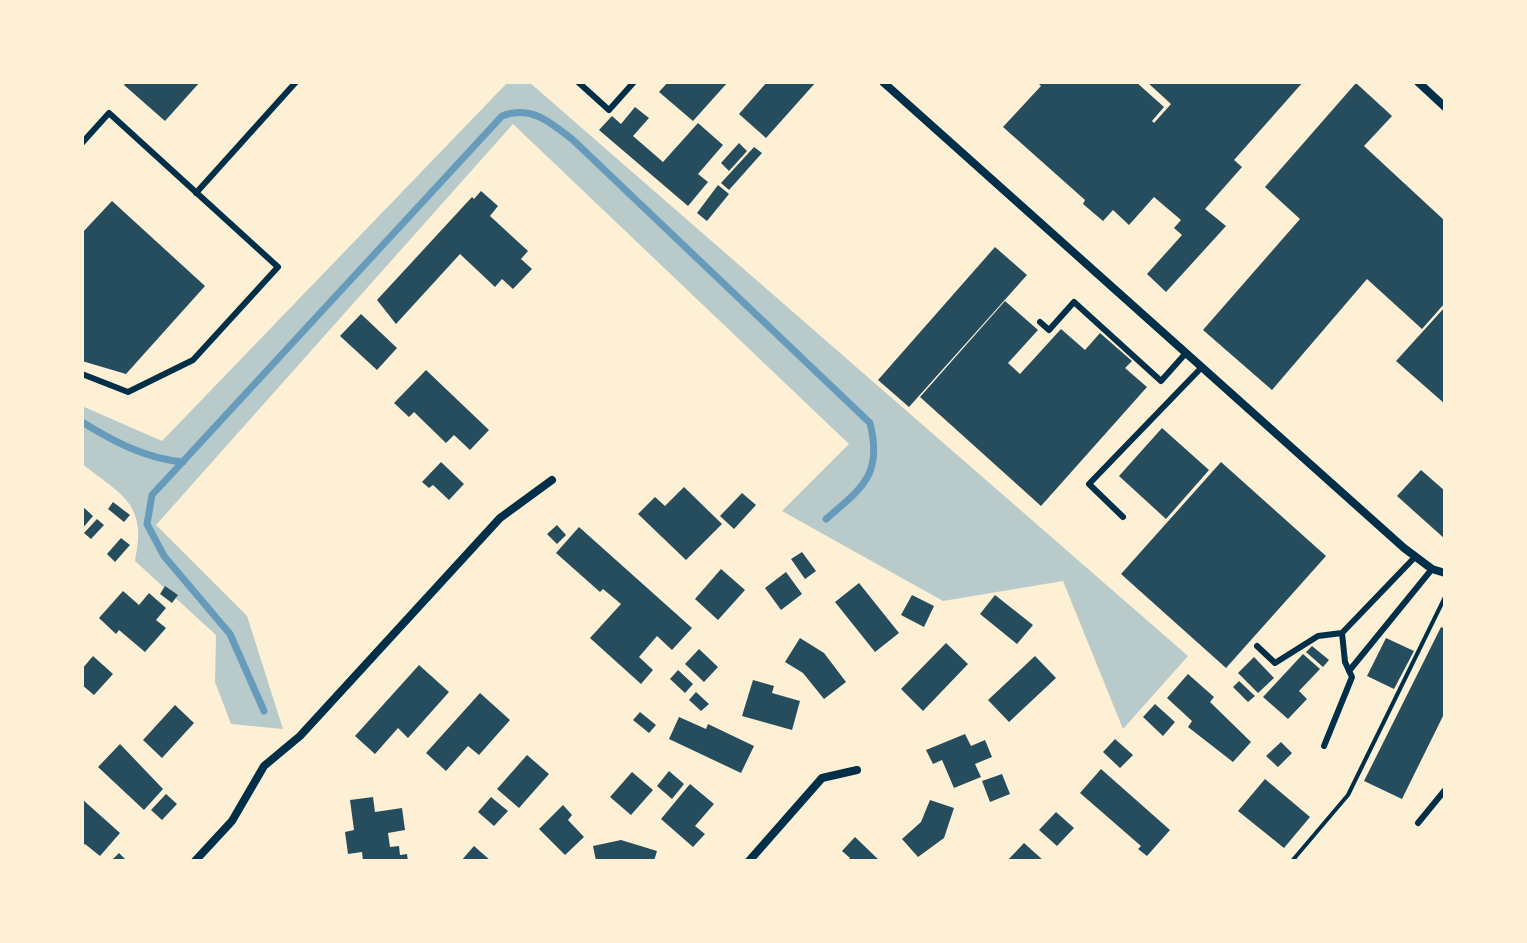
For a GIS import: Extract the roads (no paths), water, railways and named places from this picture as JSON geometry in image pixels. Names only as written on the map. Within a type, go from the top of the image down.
[{"type":"street","points":[[883,82],[1415,557],[1432,569],[1445,573]]},
{"type":"street","points":[[1418,82],[1445,107]]},
{"type":"street","points":[[195,861],[232,821],[264,766],[300,736],[500,518],[552,480]]},
{"type":"street","points":[[749,861],[822,778],[857,770]]},
{"type":"lane","points":[[196,193],[296,82]]},
{"type":"lane","points":[[578,82],[609,110],[634,82]]},
{"type":"lane","points":[[82,143],[109,113],[278,267],[193,360],[128,392],[82,374]]},
{"type":"lane","points":[[1040,322],[1049,330],[1074,302],[1161,381],[1186,353]]},
{"type":"lane","points":[[1123,517],[1089,484],[1202,367]]},
{"type":"lane","points":[[1257,646],[1275,663],[1318,636],[1342,633],[1415,557]]},
{"type":"lane","points":[[1349,671],[1432,569]]},
{"type":"lane","points":[[1324,746],[1352,677],[1342,633]]},
{"type":"lane","points":[[1418,823],[1445,790]]},
{"type":"waterway","points":[[264,711],[230,634],[164,556],[147,524],[152,495],[502,116],[522,113],[540,117],[573,140],[870,423],[874,456],[866,479],[826,519]]},
{"type":"waterway","points":[[82,422],[130,448],[183,462]]}]
